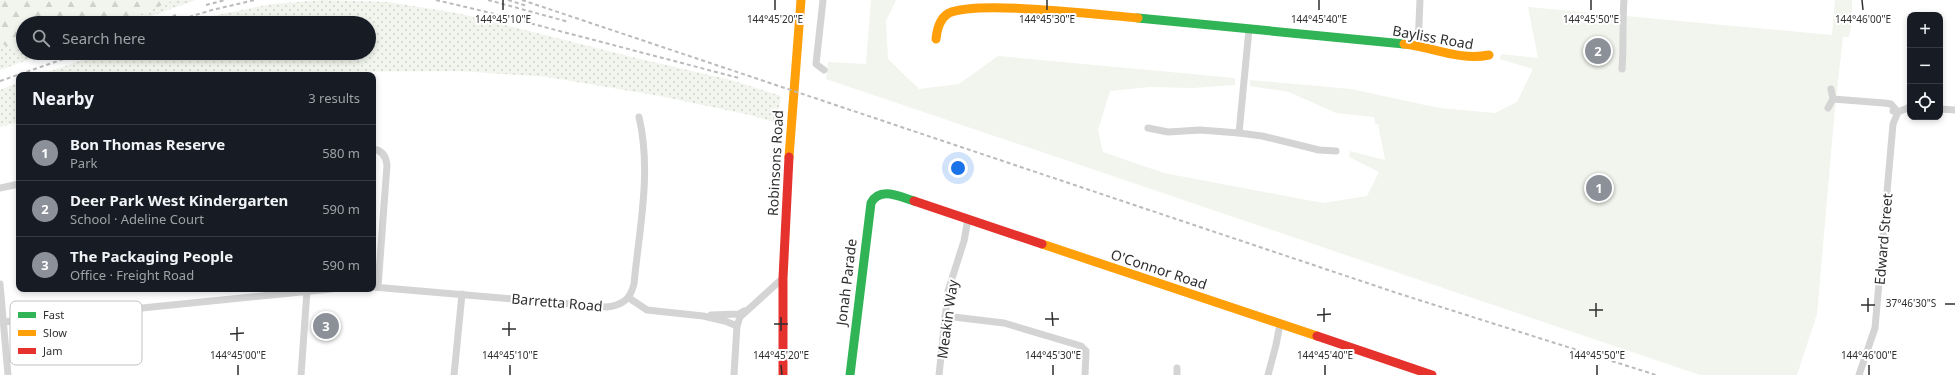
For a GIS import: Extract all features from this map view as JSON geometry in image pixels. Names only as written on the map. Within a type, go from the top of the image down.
[{"type":"street","name":"Robinsons Road","points":[[783,375],[783,278],[791,114],[801,0]]},
{"type":"street","points":[[823,0],[816,64],[824,70]]},
{"type":"street","points":[[1415,45],[1420,0]]},
{"type":"street","points":[[1622,69],[1624,42],[1621,28],[1624,0]]},
{"type":"street","name":"Bayliss Road","points":[[936,39],[938,28],[943,18],[953,10],[1016,4],[1249,30],[1415,45],[1479,59],[1489,55]]},
{"type":"street","points":[[1239,133],[1249,30]]},
{"type":"street","points":[[1828,108],[1833,99],[1831,89]]},
{"type":"street","points":[[1833,99],[1891,104],[1894,110],[1899,105],[1907,106]]},
{"type":"street","points":[[1943,109],[1955,110]]},
{"type":"street","name":"Edward Street","points":[[1859,375],[1875,328],[1894,110]]},
{"type":"street","points":[[639,118],[645,150],[645,171],[634,284],[629,298],[647,310],[703,316],[725,321],[737,326]]},
{"type":"street","points":[[1148,128],[1168,132],[1200,130],[1239,133],[1319,150],[1336,151]]},
{"type":"street","points":[[376,150],[383,154],[387,165],[376,277]]},
{"type":"street","points":[[0,188],[16,185]]},
{"type":"street","name":"O'Connor Road","points":[[877,195],[884,193],[895,195],[1432,375]]},
{"type":"street","name":"Jonah Parade","points":[[850,375],[870,208],[872,199],[877,195]]},
{"type":"street","name":"Meakin Way","points":[[939,375],[945,316],[950,285],[971,220]]},
{"type":"street","points":[[734,375],[737,326],[740,316],[783,278]]},
{"type":"street","points":[[0,284],[8,375]]},
{"type":"street","name":"Barretta Road","points":[[376,287],[607,307],[616,306],[629,298]]},
{"type":"street","points":[[142,308],[297,292]]},
{"type":"street","points":[[301,375],[307,292]]},
{"type":"street","points":[[454,375],[462,294]]},
{"type":"street","points":[[703,316],[738,314],[745,311]]},
{"type":"street","points":[[945,316],[1004,323],[1068,344],[1081,352],[1086,360],[1085,375]]},
{"type":"street","points":[[3,322],[10,321]]},
{"type":"street","points":[[1268,375],[1283,325]]},
{"type":"street","name":"Robinsons Road","points":[[777,375],[782,328]]},
{"type":"green space","points":[[0,0],[196,0],[151,16],[16,16],[16,60],[28,60],[0,70]]},
{"type":"green space","points":[[0,0],[174,0],[136,16],[16,16],[16,50],[0,43]]},
{"type":"green space","points":[[323,0],[388,2],[457,13],[640,59],[731,80],[781,96],[777,123],[750,115],[660,96],[547,77],[460,71],[48,72],[82,60],[376,60],[376,16],[216,16],[272,4]]},
{"type":"green space","points":[[871,0],[896,0],[886,21],[888,59],[919,89],[959,84],[998,56],[1235,78],[1235,85],[1193,88],[1150,87],[1110,91],[1098,130],[1103,152],[1164,173],[1323,203],[1367,196],[1379,172],[1349,157],[1350,151],[1385,160],[1378,124],[1375,124],[1374,117],[1336,113],[1289,92],[1250,86],[1250,80],[1351,89],[1439,108],[1495,113],[1517,102],[1533,69],[1500,59],[1501,54],[1538,58],[1528,7],[1832,35],[1835,0],[1852,0],[1852,21],[1849,37],[1843,37],[1835,108],[1817,314],[1797,375],[1700,375],[826,79],[828,62],[866,64]]},
{"type":"green space","points":[[16,83],[16,123],[0,127],[0,90]]},
{"type":"railway","points":[[206,5],[225,0]]},
{"type":"railway","points":[[192,16],[255,0]]},
{"type":"railway","points":[[436,0],[739,78]]},
{"type":"railway","points":[[488,0],[569,22]]},
{"type":"railway","points":[[508,0],[527,6]]},
{"type":"railway","points":[[522,0],[1400,294],[1656,375]]},
{"type":"railway","points":[[26,72],[61,60]]},
{"type":"railway","points":[[0,81],[16,75]]},
{"type":"traffic: fast","points":[[1138,18],[1404,44]]},
{"type":"traffic: fast","points":[[850,375],[871,203],[875,198],[885,194],[897,195],[914,201]]},
{"type":"traffic: slow","points":[[789,157],[801,0]]},
{"type":"traffic: slow","points":[[936,39],[938,28],[943,18],[949,13],[964,9],[1012,8],[1138,18]]},
{"type":"traffic: slow","points":[[1404,44],[1457,55],[1489,55]]},
{"type":"traffic: slow","points":[[1042,244],[1317,336]]},
{"type":"traffic: jam","points":[[783,375],[783,278],[789,157]]},
{"type":"traffic: jam","points":[[914,201],[1042,244]]},
{"type":"traffic: jam","points":[[1317,336],[1432,375]]},
{"type":"place","name":"Deer Park West Kindergarten","points":[[1598,51]]},
{"type":"place","name":"Bon Thomas Reserve","points":[[1599,188]]},
{"type":"place","name":"The Packaging People","points":[[326,326]]}]
